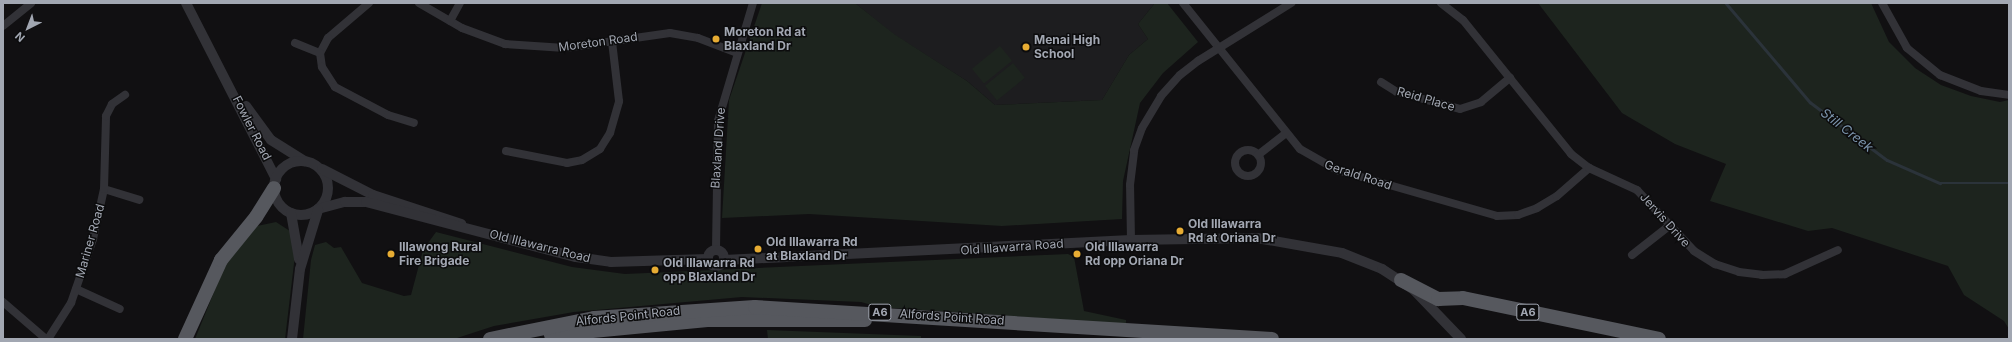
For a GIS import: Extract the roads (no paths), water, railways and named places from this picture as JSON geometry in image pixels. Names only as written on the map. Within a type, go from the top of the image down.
[{"type":"highway","points":[[184,339],[221,260],[256,217],[275,184]]},
{"type":"highway","name":"A6","points":[[1401,280],[1438,299],[1463,298],[1659,339]]},
{"type":"highway","name":"Alfords Point Road","points":[[490,339],[594,318],[755,307],[1272,339]]},
{"type":"highway","name":"Alfords Point Road","points":[[532,339],[595,330],[707,320],[849,320],[1147,339]]},
{"type":"street","points":[[3,26],[31,3]]},
{"type":"street","name":"Fowler Road","points":[[186,3],[226,78],[275,184]]},
{"type":"street","points":[[320,53],[336,30],[369,3]]},
{"type":"street","name":"Moreton Road","points":[[419,3],[450,21],[489,40],[517,46],[555,48],[612,41],[650,34],[680,34],[735,52]]},
{"type":"street","points":[[450,21],[460,3]]},
{"type":"street","name":"Blaxland Drive","points":[[716,249],[718,121],[735,52],[753,3]]},
{"type":"street","name":"Gerald Road","points":[[1183,3],[1300,149],[1337,170],[1497,216],[1518,215],[1537,208],[1557,196],[1589,168]]},
{"type":"street","points":[[1131,240],[1131,172],[1142,128],[1174,80],[1219,48],[1291,3]]},
{"type":"street","name":"Jervis Drive","points":[[1441,3],[1463,20],[1556,138],[1589,168],[1637,190],[1694,251],[1715,264],[1739,272],[1785,274],[1838,250]]},
{"type":"street","points":[[1882,3],[1908,48],[1940,75],[1981,92],[2009,95]]},
{"type":"street","points":[[506,151],[567,163],[582,160],[600,149],[610,134],[619,101],[612,41]]},
{"type":"street","points":[[295,43],[320,53]]},
{"type":"street","points":[[320,53],[327,78],[336,87],[388,114],[414,123]]},
{"type":"street","name":"Fowler Road","points":[[226,78],[271,140],[305,161]]},
{"type":"street","name":"Reid Place","points":[[1381,82],[1396,92],[1460,109],[1481,102],[1510,78]]},
{"type":"street","name":"Mariner Road","points":[[47,339],[67,311],[76,289],[96,228],[104,189],[106,116],[112,104],[125,94]]},
{"type":"street","points":[[1258,155],[1286,132]]},
{"type":"street","points":[[300,269],[318,210],[328,191],[327,178],[319,167],[305,161],[287,165],[275,184],[279,204],[292,213],[310,214],[318,210]]},
{"type":"street","name":"Old Illawarra Road","points":[[319,167],[373,194],[446,217],[468,228]]},
{"type":"street","points":[[104,189],[139,200]]},
{"type":"street","name":"Old Illawarra Road","points":[[318,210],[345,202],[366,202],[447,225],[468,228],[576,257],[605,262],[708,259]]},
{"type":"street","points":[[292,213],[298,237],[300,269],[292,339]]},
{"type":"street","points":[[1632,255],[1669,226]]},
{"type":"street","name":"Old Illawarra Road","points":[[724,260],[1131,240],[1250,238],[1301,244],[1357,258],[1401,280],[1443,318],[1461,339]]},
{"type":"street","points":[[716,249],[722,253],[724,260],[714,266],[708,259],[709,252],[716,249]]},
{"type":"street","points":[[76,289],[120,309]]},
{"type":"street","points":[[3,302],[47,339]]},
{"type":"waterway","name":"Still Creek","points":[[1726,3],[1810,102],[1887,160],[1940,183],[2009,183]]},
{"type":"place","name":"Moreton Rd at Blaxland Dr","points":[[716,39]]},
{"type":"place","name":"Menai High School","points":[[1026,47]]},
{"type":"place","name":"Old Illawarra Rd at Oriana Dr","points":[[1180,231]]},
{"type":"place","name":"Old Illawarra Rd at Blaxland Dr","points":[[758,249]]},
{"type":"place","name":"Illawong Rural Fire Brigade","points":[[391,254]]},
{"type":"place","name":"Old Illawarra Rd opp Oriana Dr","points":[[1077,254]]},
{"type":"place","name":"Old Illawarra Rd opp Blaxland Dr","points":[[655,270]]}]
